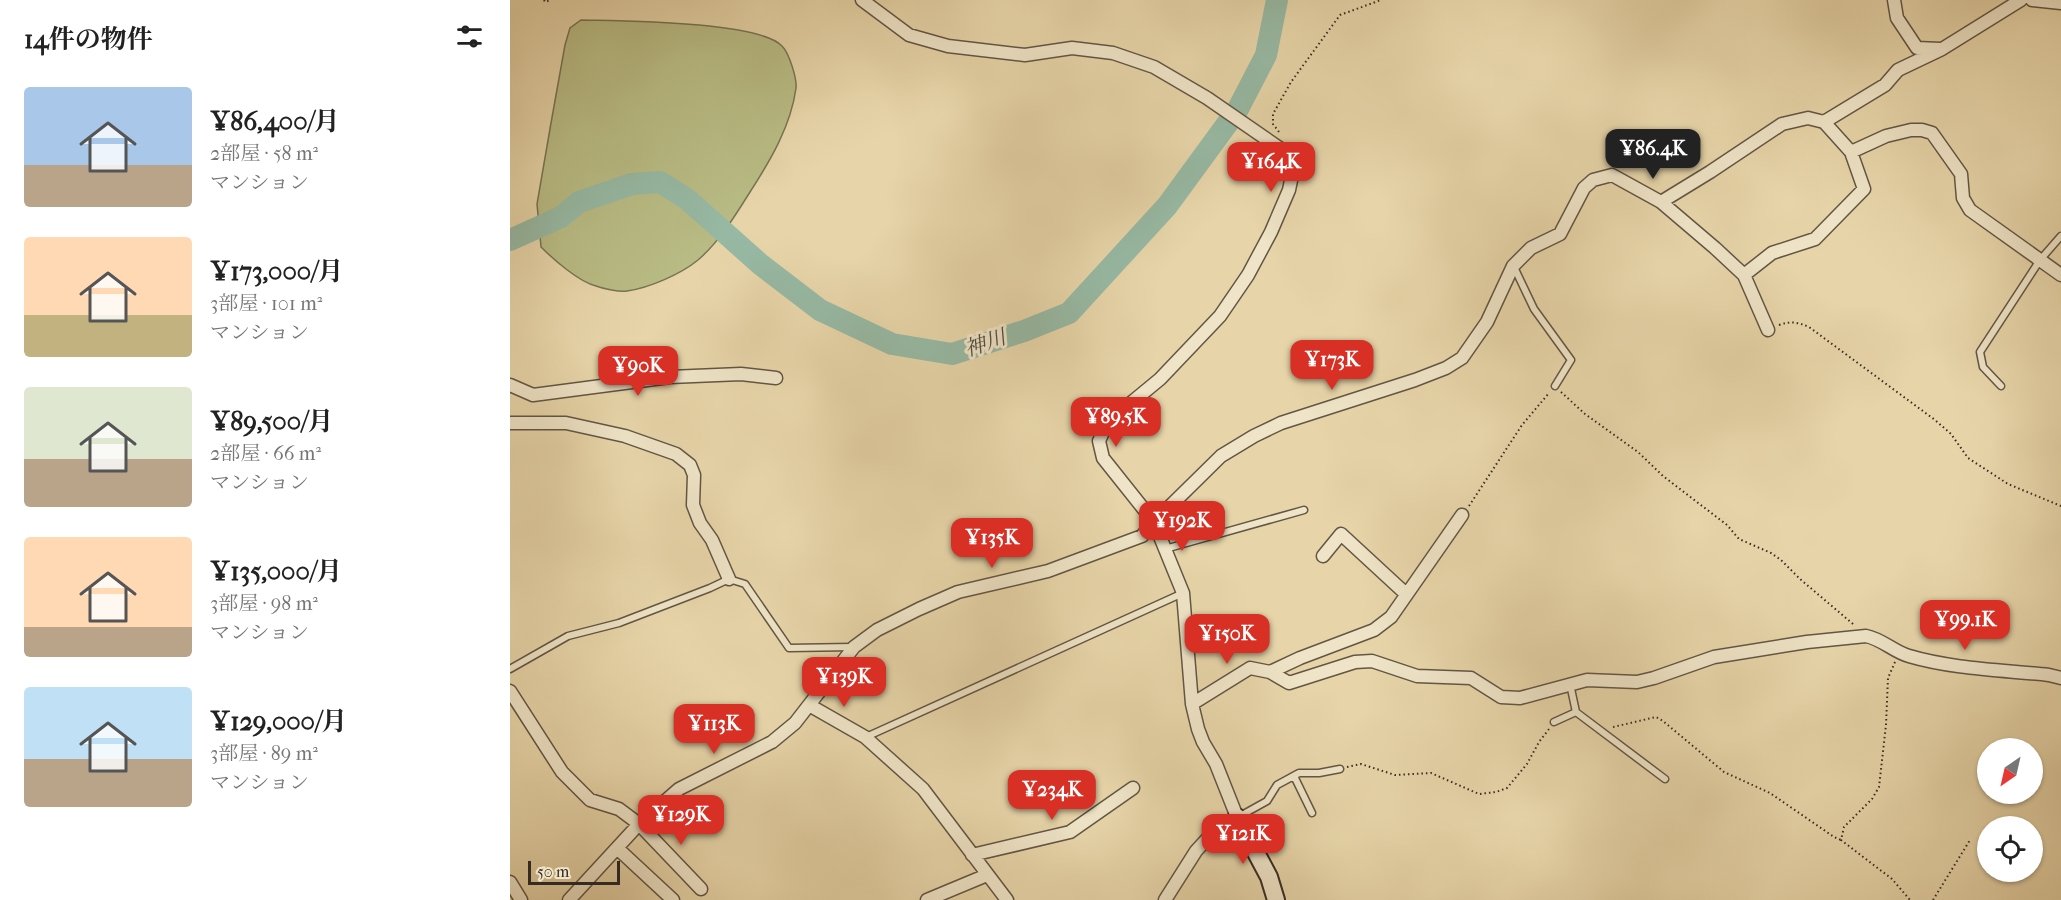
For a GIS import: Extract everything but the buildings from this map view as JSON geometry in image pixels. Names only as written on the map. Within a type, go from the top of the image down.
[{"type":"street","points":[[862,0],[909,34],[948,46],[1025,55],[1072,48],[1113,53],[1154,67],[1207,98],[1291,156],[1293,171],[1289,190],[1271,232],[1248,275],[1220,315],[1160,379],[1120,412],[1104,430],[1099,441],[1103,458],[1154,522],[1184,593],[1192,704],[1201,736],[1216,764],[1237,818],[1269,877],[1272,896]]},
{"type":"street","points":[[1894,0],[1897,18],[1917,48],[1942,49]]},
{"type":"street","points":[[1824,122],[1885,85],[1898,70],[1942,49],[2021,0]]},
{"type":"street","points":[[2032,0],[2061,3]]},
{"type":"street","points":[[1661,202],[1782,124],[1808,118],[1824,122],[1851,152],[1864,189],[1815,239],[1772,253],[1744,275]]},
{"type":"street","points":[[1851,152],[1886,136],[1911,130],[1932,133],[1961,174],[1963,198],[1971,210],[2061,275]]},
{"type":"street","points":[[569,900],[639,824],[679,789],[772,742],[795,723],[854,647],[877,630],[958,592],[1048,571],[1142,536],[1221,456],[1254,436],[1281,423],[1415,380],[1446,368],[1462,358],[1486,322],[1513,266],[1531,248],[1560,234],[1584,188],[1593,180],[1612,175],[1661,202],[1715,248],[1744,275],[1768,330]]},
{"type":"street","points":[[510,385],[533,395],[670,377],[741,374],[776,378]]},
{"type":"street","points":[[510,423],[566,423],[625,436],[676,454],[690,465],[694,475],[693,505],[729,579]]},
{"type":"street","points":[[1269,672],[1374,630],[1391,617],[1462,515]]},
{"type":"street","points":[[1323,556],[1341,534],[1406,594]]},
{"type":"street","points":[[1192,704],[1251,668],[1269,672],[1289,683],[1355,662],[1372,661],[1417,676],[1471,678],[1501,697],[1520,698],[1587,680],[1637,682],[1714,657],[1807,642],[1866,636],[1906,656],[2061,678]]},
{"type":"street","points":[[510,691],[562,772],[590,800],[619,809],[639,824],[701,889]]},
{"type":"street","points":[[809,705],[865,737],[923,789],[1007,900]]},
{"type":"street","points":[[972,855],[1070,832],[1133,788]]},
{"type":"street","points":[[1165,900],[1196,851],[1207,838],[1237,818]]},
{"type":"street","points":[[617,848],[673,900]]},
{"type":"street","points":[[927,900],[987,875]]},
{"type":"street","points":[[510,882],[521,900]]},
{"type":"lane","points":[[2001,386],[1983,367],[1980,352],[2040,260],[2061,236]]},
{"type":"lane","points":[[1513,266],[1534,309],[1571,360],[1555,386]]},
{"type":"lane","points":[[1165,549],[1304,510]]},
{"type":"lane","points":[[510,669],[568,636],[619,623],[729,579],[745,584],[789,648],[854,647]]},
{"type":"lane","points":[[865,737],[1184,593]]},
{"type":"lane","points":[[1570,683],[1576,712],[1665,779]]},
{"type":"lane","points":[[1554,722],[1576,712]]},
{"type":"lane","points":[[1237,818],[1267,801],[1277,785],[1299,773],[1319,773],[1340,769]]},
{"type":"lane","points":[[1294,776],[1312,813]]},
{"type":"path","points":[[544,0],[545,2],[551,0]]},
{"type":"path","points":[[1280,133],[1273,124],[1273,114],[1291,82],[1340,15],[1381,0]]},
{"type":"path","points":[[1768,330],[1787,322],[1809,327],[1935,420],[1951,435],[1968,458],[2008,484],[2061,506]]},
{"type":"path","points":[[1462,515],[1522,425],[1555,386],[1585,414],[1638,452],[1664,476],[1727,525],[1739,539],[1781,560],[1866,636]]},
{"type":"path","points":[[1841,840],[1844,827],[1872,799],[1879,787],[1886,725],[1888,678],[1899,652]]},
{"type":"path","points":[[1600,731],[1656,717],[1724,772],[1770,793],[1833,837],[1841,840],[1892,879],[1910,900]]},
{"type":"path","points":[[1340,769],[1361,764],[1395,775],[1431,773],[1479,794],[1496,792],[1507,788],[1527,764],[1539,742],[1554,722]]},
{"type":"path","points":[[1933,900],[1970,840]]},
{"type":"green space","points":[[581,20],[687,24],[746,32],[768,38],[782,46],[790,60],[795,78],[796,88],[790,116],[779,143],[758,180],[720,237],[706,253],[683,270],[655,284],[627,291],[589,284],[567,270],[541,247],[537,204],[551,123],[565,45],[570,28]]},
{"type":"waterway","name":"神川","points":[[510,240],[561,217],[579,202],[632,184],[660,182],[687,199],[760,264],[820,310],[892,344],[952,354],[1024,331],[1069,313],[1167,206],[1238,109],[1266,55],[1277,0]]}]
